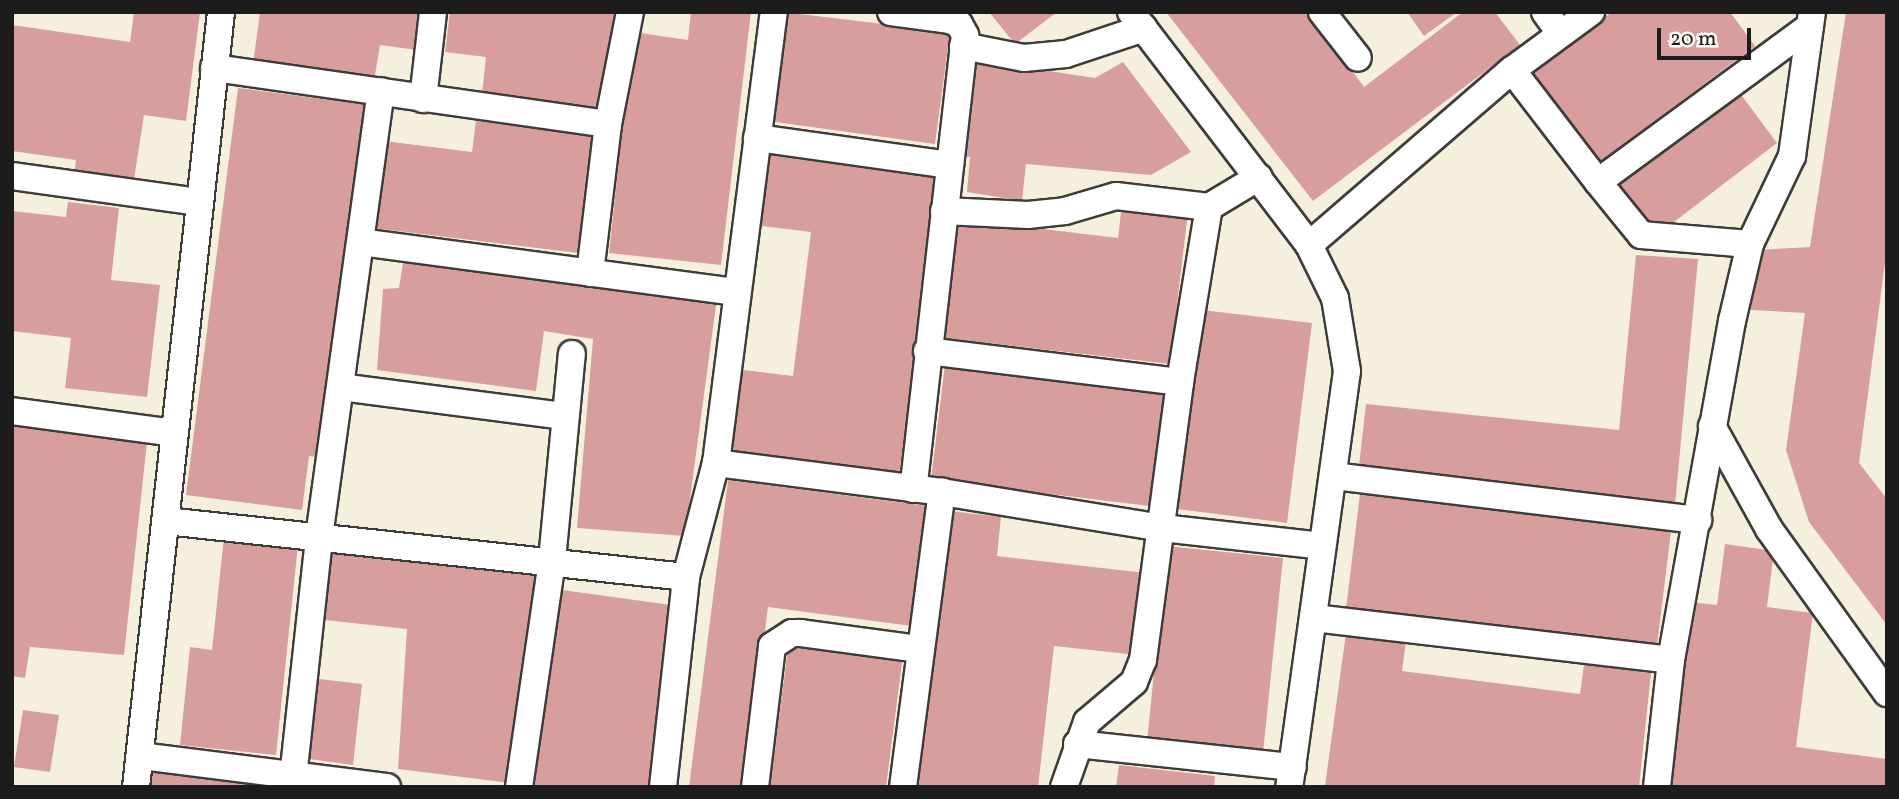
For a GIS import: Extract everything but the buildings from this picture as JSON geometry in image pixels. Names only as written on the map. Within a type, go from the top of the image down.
[{"type":"street","points":[[136,787],[221,12]]},
{"type":"street","points":[[422,99],[433,12]]},
{"type":"street","points":[[590,273],[608,124],[630,12]]},
{"type":"street","points":[[663,787],[686,577],[716,463],[774,12]]},
{"type":"street","points":[[891,12],[959,24],[965,35],[912,489]]},
{"type":"street","points":[[1322,12],[1358,58]]},
{"type":"street","points":[[1309,245],[1512,70],[1552,23],[1591,12]]},
{"type":"street","points":[[1598,182],[1811,19]]},
{"type":"street","points":[[1657,787],[1671,660],[1698,520],[1712,426],[1750,244],[1792,156],[1811,19]]},
{"type":"street","points":[[963,46],[1024,58],[1066,54],[1138,20],[1309,245],[1335,298],[1347,371],[1291,777],[1077,744]]},
{"type":"street","points":[[214,68],[608,124]]},
{"type":"street","points":[[1512,70],[1641,235],[1750,244]]},
{"type":"street","points":[[293,780],[319,537],[381,91]]},
{"type":"street","points":[[757,138],[950,165]]},
{"type":"street","points":[[12,176],[199,202]]},
{"type":"street","points":[[944,211],[1028,215],[1065,211],[1116,196],[1209,207],[1259,177]]},
{"type":"street","points":[[1064,787],[1087,722],[1134,682],[1143,660],[1180,382],[1209,207]]},
{"type":"street","points":[[361,242],[737,292]]},
{"type":"street","points":[[927,351],[1180,382]]},
{"type":"street","points":[[519,787],[552,560],[572,354]]},
{"type":"street","points":[[341,387],[565,416]]},
{"type":"street","points":[[12,411],[174,433]]},
{"type":"street","points":[[1712,426],[1769,528],[1887,693]]},
{"type":"street","points":[[716,463],[942,492],[1161,528],[1322,546]]},
{"type":"street","points":[[1333,475],[1698,520]]},
{"type":"street","points":[[904,787],[942,492]]},
{"type":"street","points":[[166,521],[552,560],[686,577]]},
{"type":"street","points":[[1314,618],[1671,660]]},
{"type":"street","points":[[755,787],[772,646],[792,633],[801,633],[920,649]]},
{"type":"street","points":[[141,756],[293,780],[387,787]]}]
